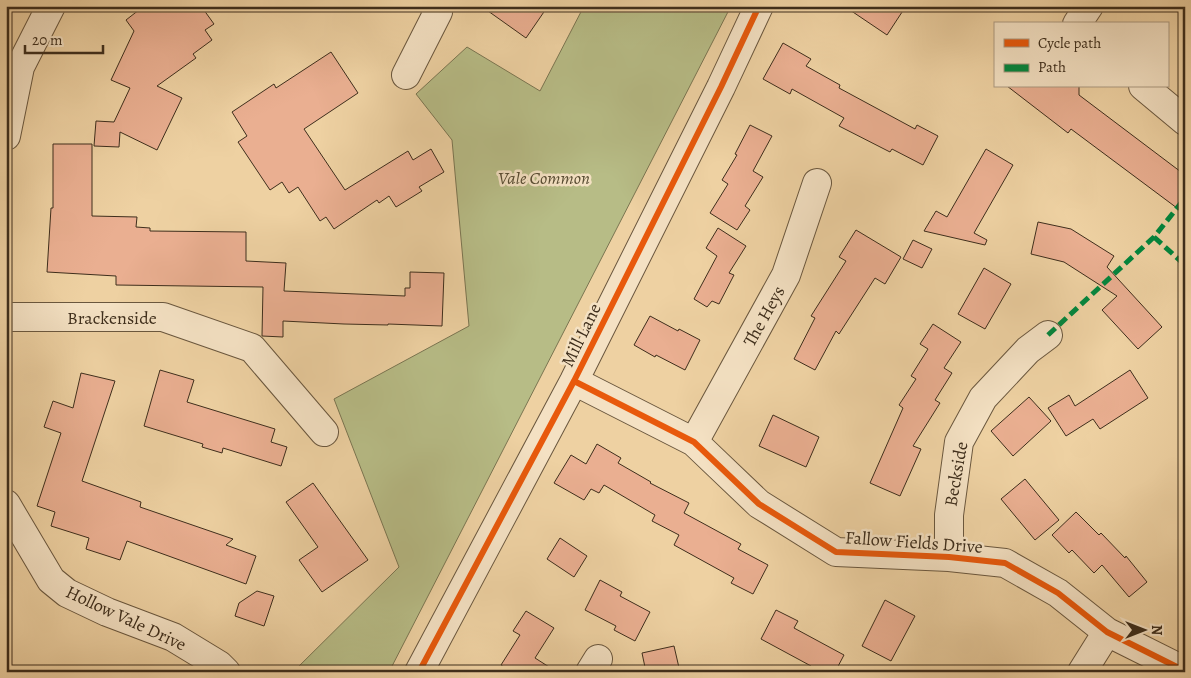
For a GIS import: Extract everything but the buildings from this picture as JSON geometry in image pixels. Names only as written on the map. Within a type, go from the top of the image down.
[{"type":"street","points":[[6,136],[20,67],[51,6]]},
{"type":"street","points":[[406,75],[438,12],[434,6]]},
{"type":"street","name":"Mill Lane","points":[[420,672],[574,381],[721,87],[759,6]]},
{"type":"street","points":[[1078,22],[1089,6]]},
{"type":"street","points":[[1145,88],[1185,121]]},
{"type":"street","name":"The Heys","points":[[694,442],[786,275],[817,183]]},
{"type":"street","name":"Brackenside","points":[[6,318],[163,318],[252,348],[324,432]]},
{"type":"street","name":"Beckside","points":[[949,557],[949,515],[959,442],[983,398],[1028,350],[1048,335]]},
{"type":"street","name":"Fallow Fields Drive","points":[[574,381],[694,442],[759,504],[836,552],[949,557],[1005,563],[1058,593],[1107,632],[1184,669]]},
{"type":"street","name":"Hollow Vale Drive","points":[[6,504],[50,580],[68,593],[107,612],[173,637],[219,665],[226,672]]},
{"type":"street","points":[[1082,672],[1107,632]]},
{"type":"green space","name":"Vale Common","points":[[584,6],[731,6],[389,672],[293,672],[399,567],[334,399],[469,326],[452,140],[416,94],[467,47],[540,91]]},
{"type":"marked path","points":[[1048,335],[1154,237],[1185,198]]},
{"type":"marked path","points":[[1154,237],[1185,265]]},
{"type":"cycle path","points":[[419,672],[574,381],[721,87],[759,6]]},
{"type":"cycle path","points":[[574,381],[694,442],[759,504],[836,552],[949,557],[1005,563],[1058,593],[1107,632],[1185,671]]}]
